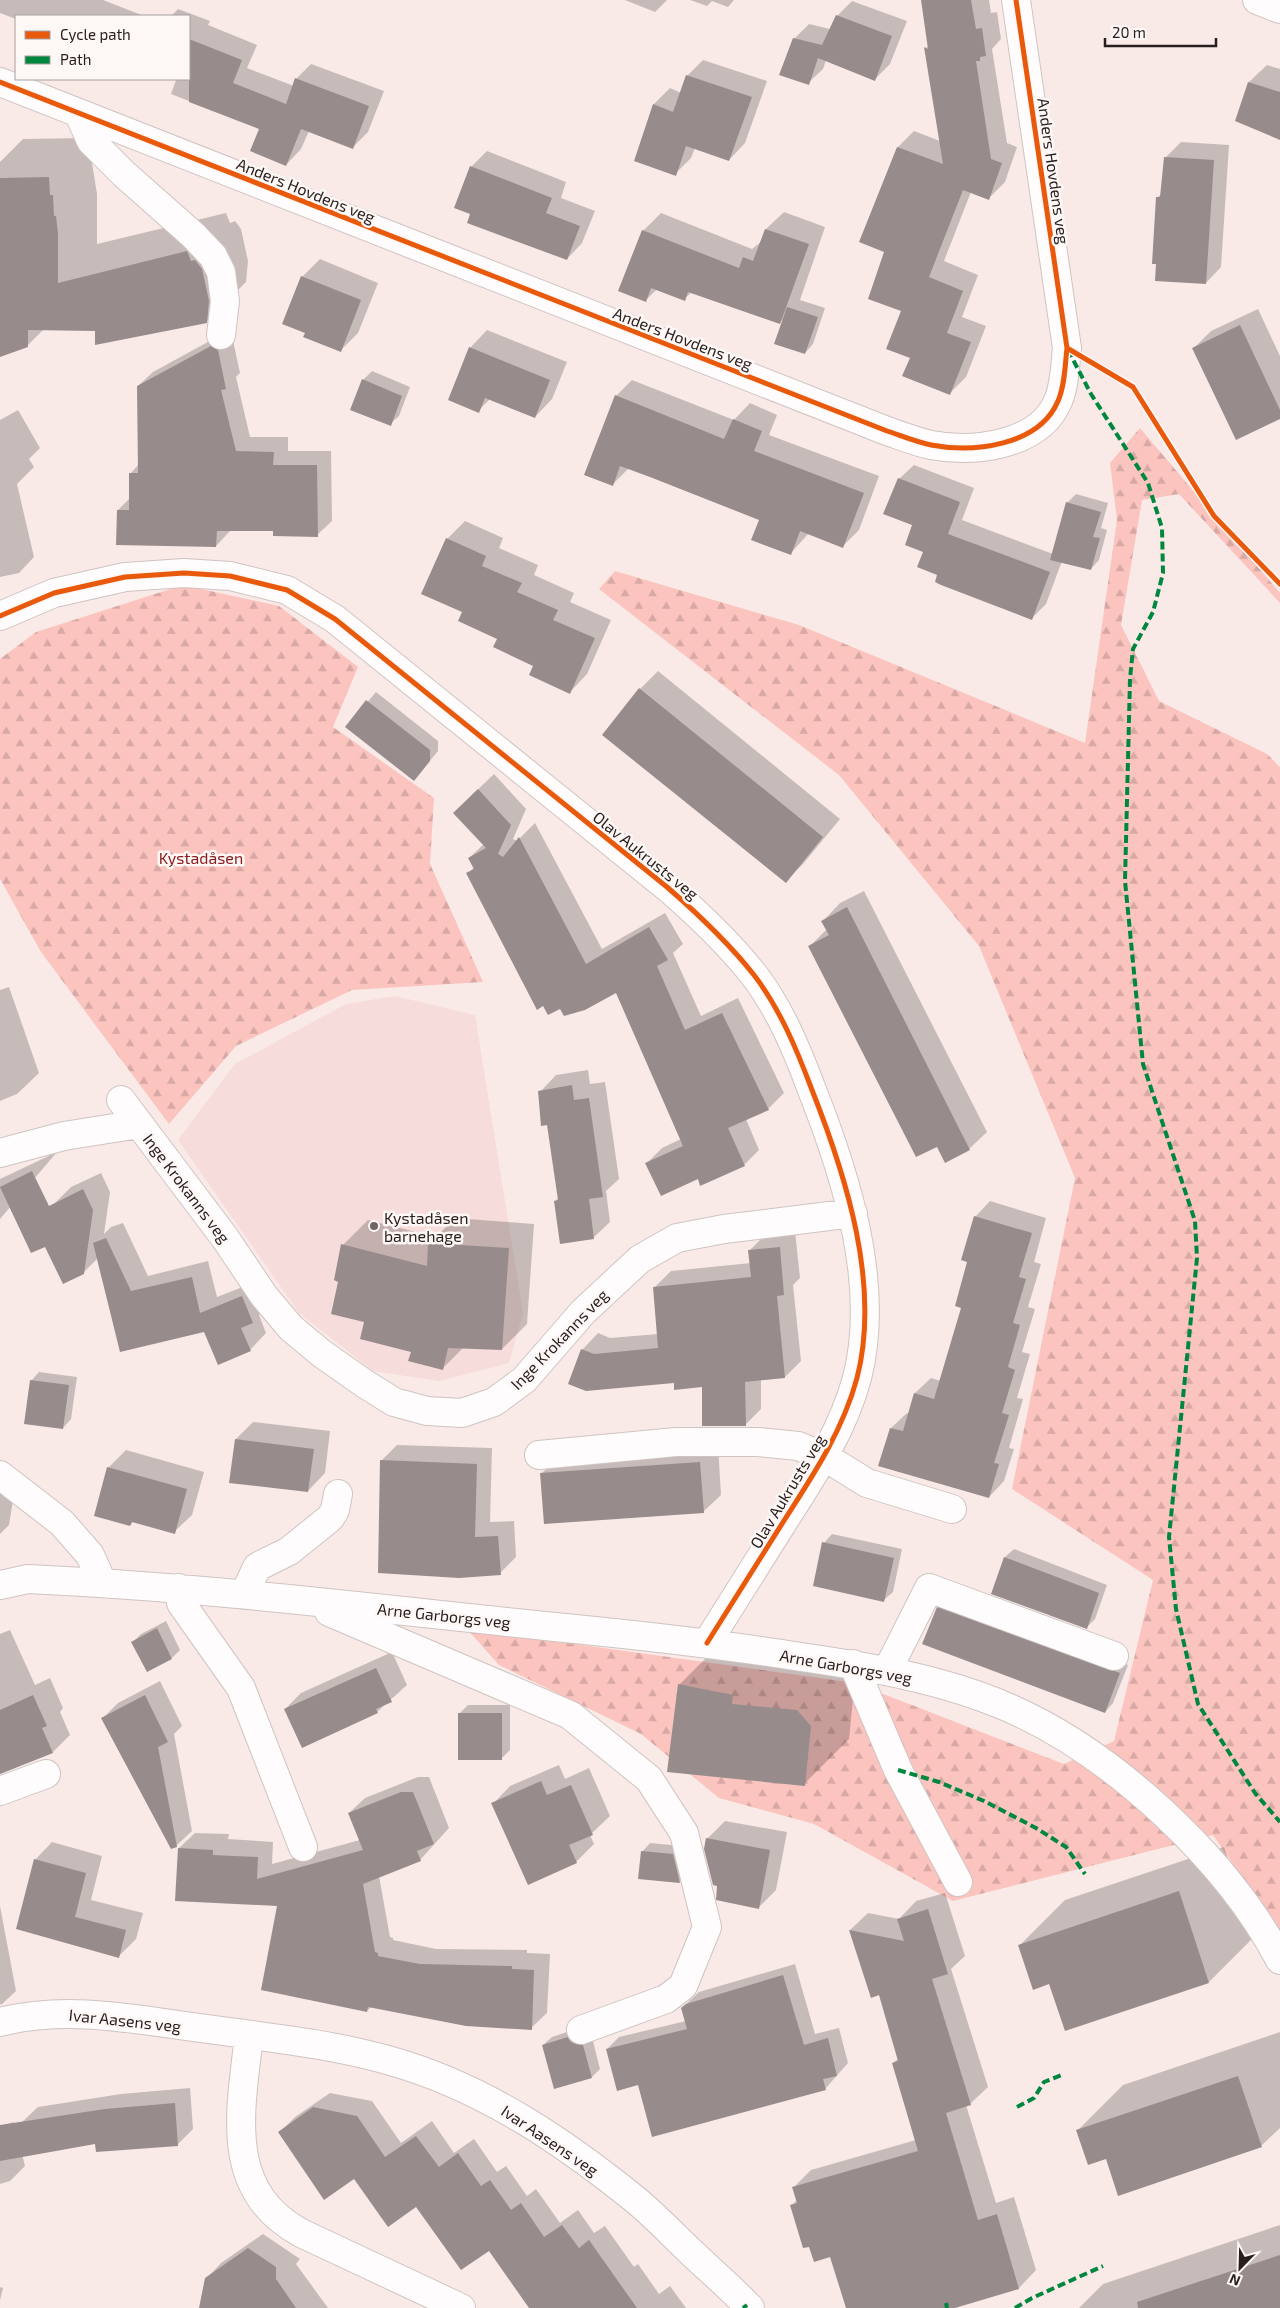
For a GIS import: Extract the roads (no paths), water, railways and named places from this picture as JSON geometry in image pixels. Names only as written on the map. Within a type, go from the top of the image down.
[{"type":"street","name":"Anders Hovdens veg","points":[[0,82],[887,431],[931,445],[968,449],[1005,442],[1032,430],[1047,419],[1058,400],[1067,348],[1016,0]]},
{"type":"street","points":[[1257,0],[1280,9]]},
{"type":"street","points":[[79,114],[91,141],[124,174],[193,235],[212,256],[221,272],[225,301],[221,335]]},
{"type":"street","name":"Olav Aukrusts veg","points":[[0,616],[54,593],[125,577],[184,573],[230,576],[287,590],[335,619],[666,887],[714,928],[755,976],[793,1040],[829,1132],[853,1213],[862,1255],[864,1287],[863,1335],[857,1377],[841,1423],[825,1457],[707,1642]]},
{"type":"street","name":"Inge Krokanns veg","points":[[121,1100],[225,1238],[264,1296],[291,1328],[320,1353],[394,1402],[427,1411],[462,1413],[494,1402],[524,1380],[582,1312],[640,1259],[677,1238],[724,1229],[853,1213]]},
{"type":"street","name":"Inge Krokanns veg","points":[[0,1153],[64,1136],[139,1124]]},
{"type":"street","name":"Olav Aukrusts veg","points":[[539,1456],[676,1442],[758,1442],[798,1446],[825,1457]]},
{"type":"street","points":[[825,1457],[867,1483],[952,1509]]},
{"type":"street","points":[[0,1475],[62,1523],[90,1556],[102,1582]]},
{"type":"street","points":[[245,1593],[257,1567],[289,1550],[330,1518],[335,1510],[338,1494]]},
{"type":"street","name":"Arne Garborgs veg","points":[[0,1585],[28,1579],[102,1582],[245,1593],[305,1601],[707,1642],[887,1670],[948,1686],[1006,1706],[1085,1750],[1134,1788],[1193,1842],[1238,1895],[1280,1960]]},
{"type":"street","points":[[180,1588],[181,1603],[240,1688],[303,1847]]},
{"type":"street","points":[[887,1670],[929,1588],[1114,1656]]},
{"type":"street","name":"Arne Garborgs veg","points":[[305,1601],[570,1715],[649,1779],[684,1833],[707,1926],[683,1986],[666,1999],[580,2030]]},
{"type":"street","points":[[853,1664],[898,1770],[958,1882]]},
{"type":"street","points":[[0,1791],[46,1774]]},
{"type":"street","name":"Ivar Aasens veg","points":[[0,2022],[41,2015],[78,2014],[249,2035],[319,2045],[390,2060],[436,2076],[490,2100],[541,2130],[638,2202],[750,2308]]},
{"type":"street","points":[[249,2035],[241,2113],[244,2155],[248,2172],[262,2202],[280,2220],[301,2233],[461,2308]]},
{"type":"place","name":"Kystadåsen barnehage","points":[[374,1226]]},
{"type":"park label","name":"Kystadåsen","points":[[201,857]]}]
